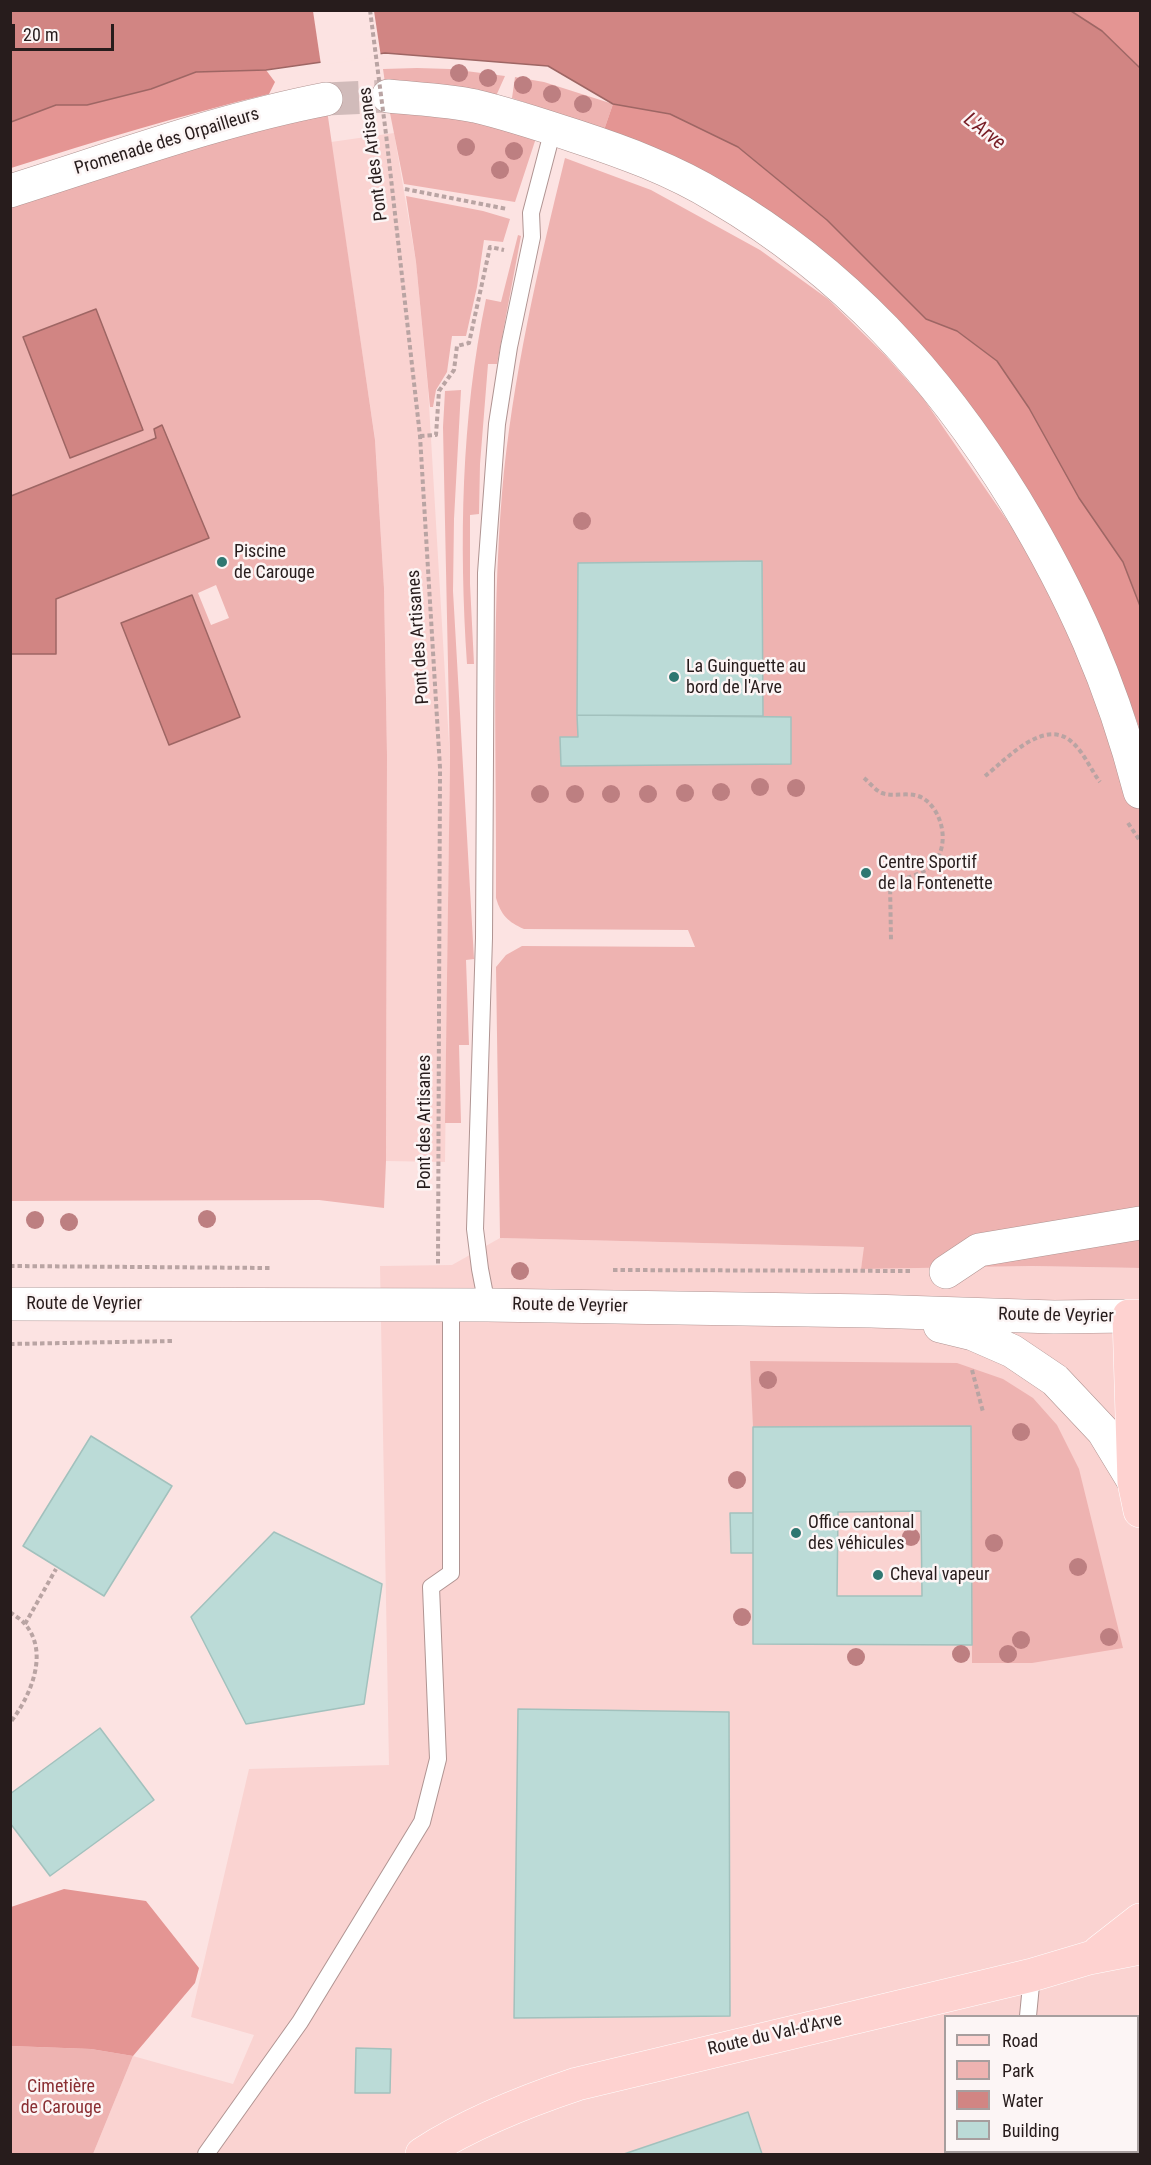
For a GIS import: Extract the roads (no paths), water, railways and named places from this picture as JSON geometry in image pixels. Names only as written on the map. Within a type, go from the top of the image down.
[{"type":"main road","name":"Route de Veyrier","points":[[1135,1316],[1137,1496]]},
{"type":"main road","points":[[1089,1958],[1117,1940],[1140,1920]]},
{"type":"main road","name":"Route du Val-d'Arve","points":[[422,2154],[469,2127],[519,2104],[577,2084],[634,2068],[1032,1976],[1089,1958],[1140,1948]]},
{"type":"street","points":[[388,96],[475,106],[626,153],[668,171],[716,196],[776,235],[837,283],[881,324],[922,369],[997,471],[1042,545],[1071,600],[1104,674],[1126,735],[1140,792]]},
{"type":"street","name":"Promenade des Orpailleurs","points":[[10,191],[227,122],[326,99]]},
{"type":"street","points":[[946,1272],[979,1250],[1140,1223]]},
{"type":"street","name":"Route de Veyrier","points":[[10,1305],[487,1305],[871,1311],[1046,1317],[1135,1316]]},
{"type":"street","points":[[871,1311],[973,1334],[1012,1351],[1032,1364],[1055,1380],[1103,1431],[1137,1496]]},
{"type":"lane","points":[[487,1305],[476,1229],[484,938],[486,573],[497,424],[532,237],[531,213],[553,129]]},
{"type":"lane","points":[[206,2154],[300,2022],[422,1822],[438,1759],[431,1587],[452,1573],[451,1306]]},
{"type":"lane","points":[[1028,2015],[1032,1976]]},
{"type":"water","name":"L'Arve","points":[[11,11],[1071,11],[1102,31],[1140,68],[1140,606],[1123,562],[1079,498],[1029,408],[997,361],[957,331],[926,319],[827,220],[738,147],[670,114],[613,104],[548,66],[385,53],[266,70],[196,72],[151,89],[87,105],[56,105],[11,122]]},
{"type":"water","points":[[96,309],[143,430],[70,458],[23,337]]},
{"type":"water","points":[[162,425],[209,538],[56,599],[56,654],[11,654],[11,496],[156,438],[154,429]]},
{"type":"water","points":[[192,595],[240,717],[169,745],[121,623]]},
{"type":"tunnel","points":[[326,99],[388,96]]},
{"type":"place","name":"Piscine de Carouge","points":[[222,562]]},
{"type":"place","name":"La Guinguette au bord de l'Arve","points":[[674,677]]},
{"type":"place","name":"Centre Sportif de la Fontenette","points":[[866,873]]},
{"type":"place","name":"Office cantonal des véhicules","points":[[796,1533]]},
{"type":"place","name":"Cheval vapeur","points":[[878,1575]]},
{"type":"park label","name":"Cimetière de Carouge","points":[[61,2097]]}]
